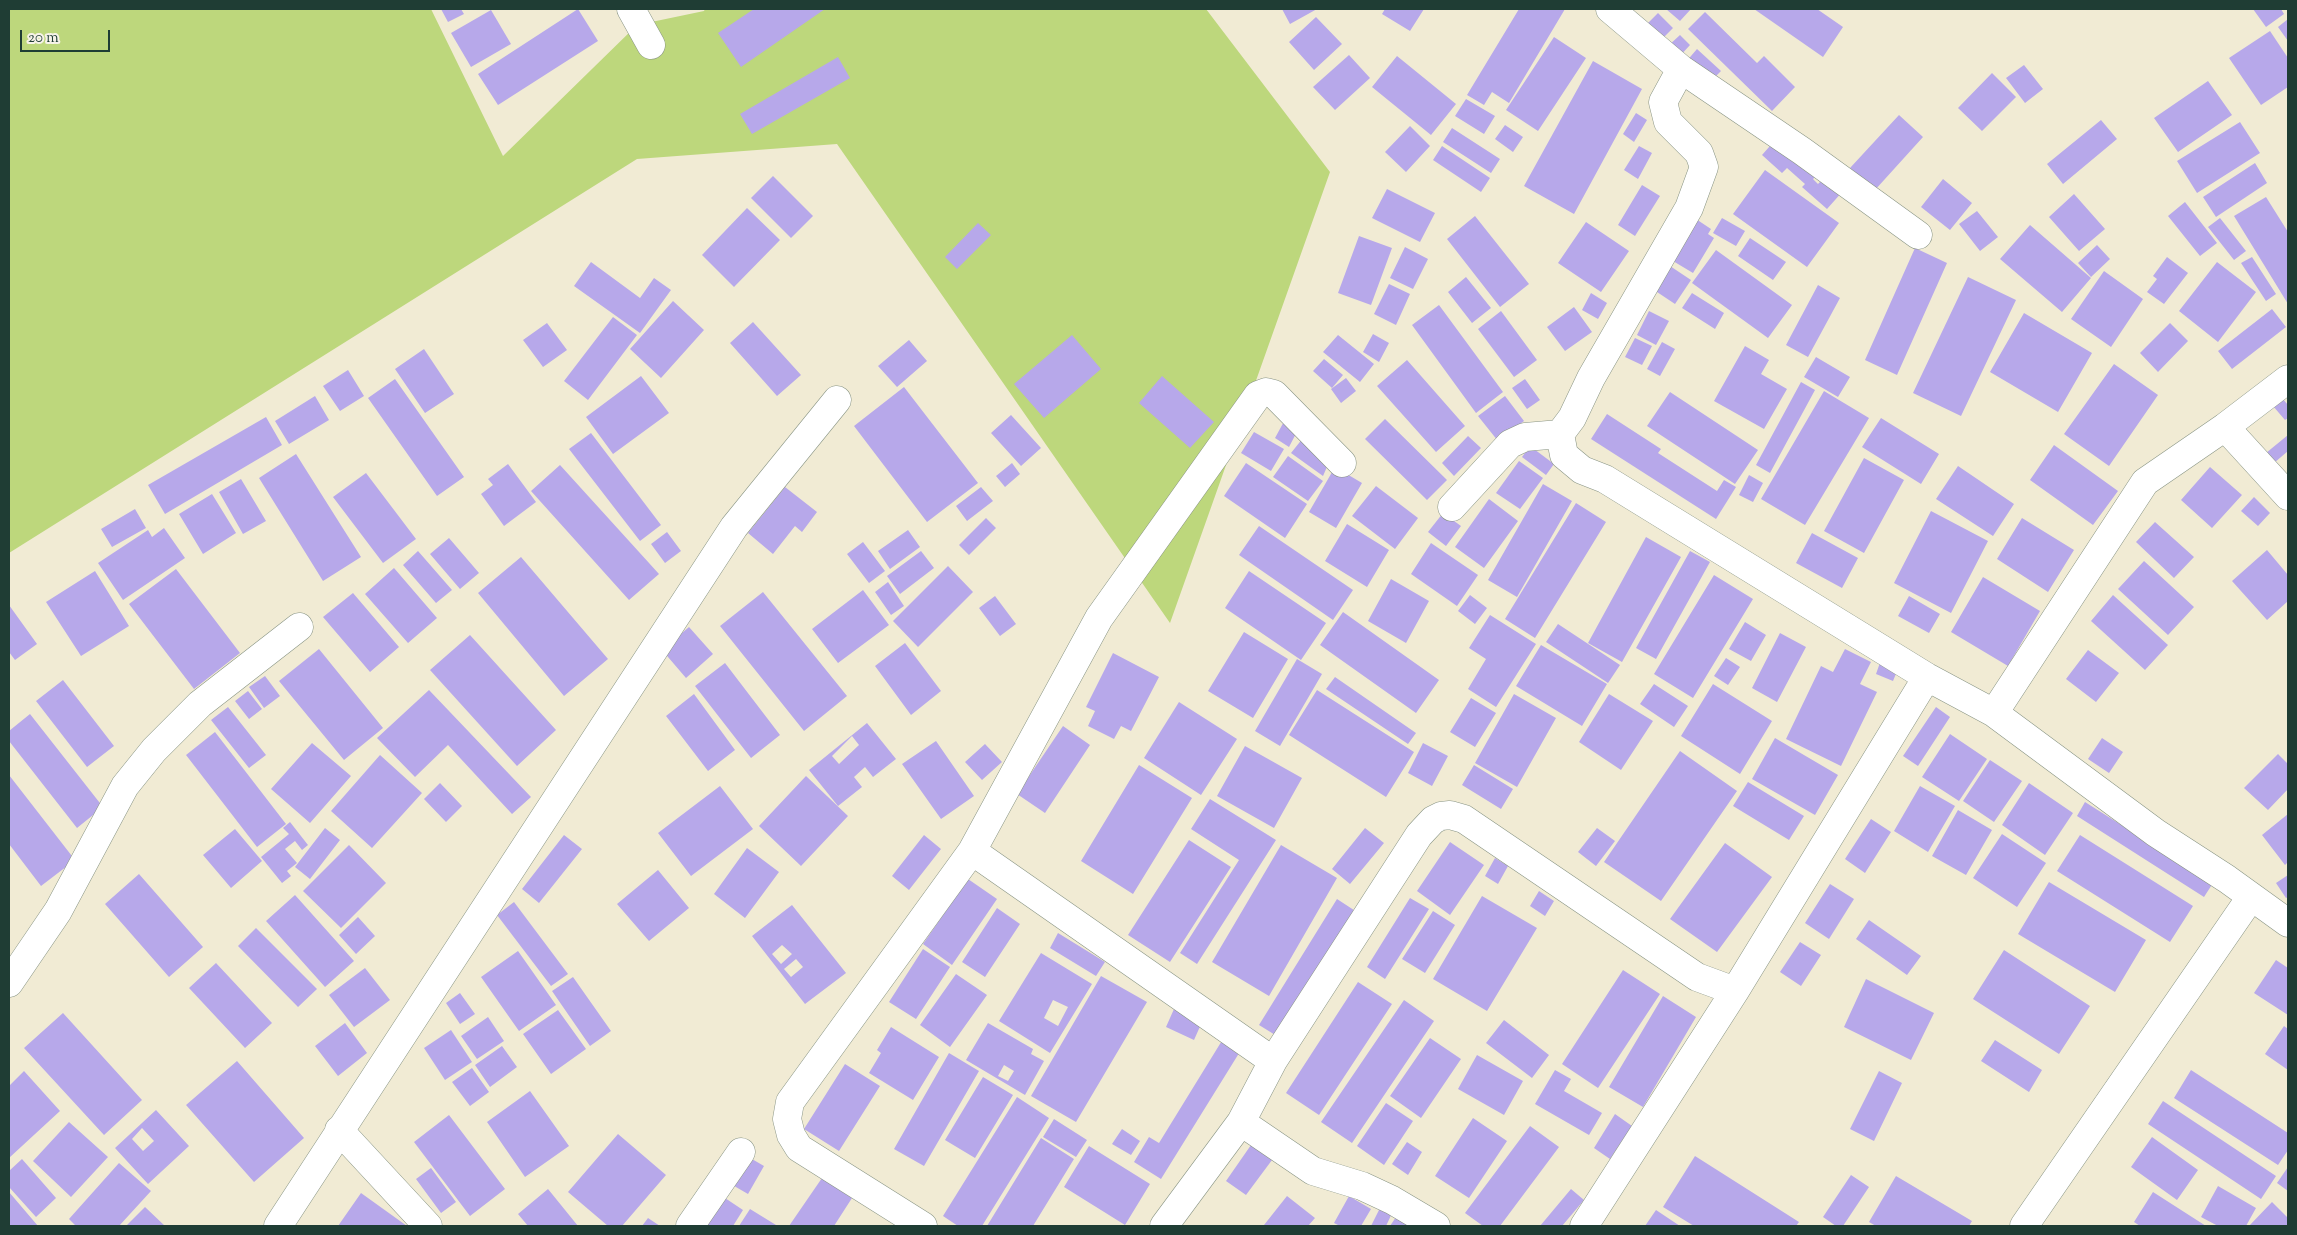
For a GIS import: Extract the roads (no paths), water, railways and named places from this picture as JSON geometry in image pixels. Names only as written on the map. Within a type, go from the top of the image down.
[{"type":"street","points":[[632,9],[651,45]]},
{"type":"street","points":[[1610,9],[1681,69],[1802,151],[1918,235]]},
{"type":"street","points":[[1681,69],[1663,102],[1668,122],[1699,153],[1704,167],[1689,208],[1591,378],[1572,418],[1560,434],[1564,455],[1582,470],[1605,479],[1927,677],[1994,713],[2156,833],[2288,923]]},
{"type":"street","points":[[1994,713],[2145,482],[2226,427],[2288,379]]},
{"type":"street","points":[[922,1226],[799,1148],[791,1135],[787,1119],[790,1102],[972,852],[1099,618],[1258,395],[1266,392],[1274,394],[1342,462]]},
{"type":"street","points":[[278,1226],[734,526],[838,400]]},
{"type":"street","points":[[2226,427],[2288,496]]},
{"type":"street","points":[[1452,507],[1510,444],[1525,437],[1560,434]]},
{"type":"street","points":[[9,983],[58,911],[125,786],[154,750],[200,704],[299,627]]},
{"type":"street","points":[[1584,1226],[1735,991],[1927,677]]},
{"type":"street","points":[[1164,1226],[1241,1122],[1273,1062],[1418,835],[1433,820],[1441,816],[1450,815],[1464,819],[1697,977],[1735,991]]},
{"type":"street","points":[[972,852],[1273,1062]]},
{"type":"street","points":[[2024,1226],[2251,897]]},
{"type":"street","points":[[1241,1122],[1313,1171],[1362,1186],[1392,1200],[1436,1226]]},
{"type":"street","points":[[339,1130],[428,1226]]},
{"type":"street","points":[[690,1226],[741,1152]]}]
